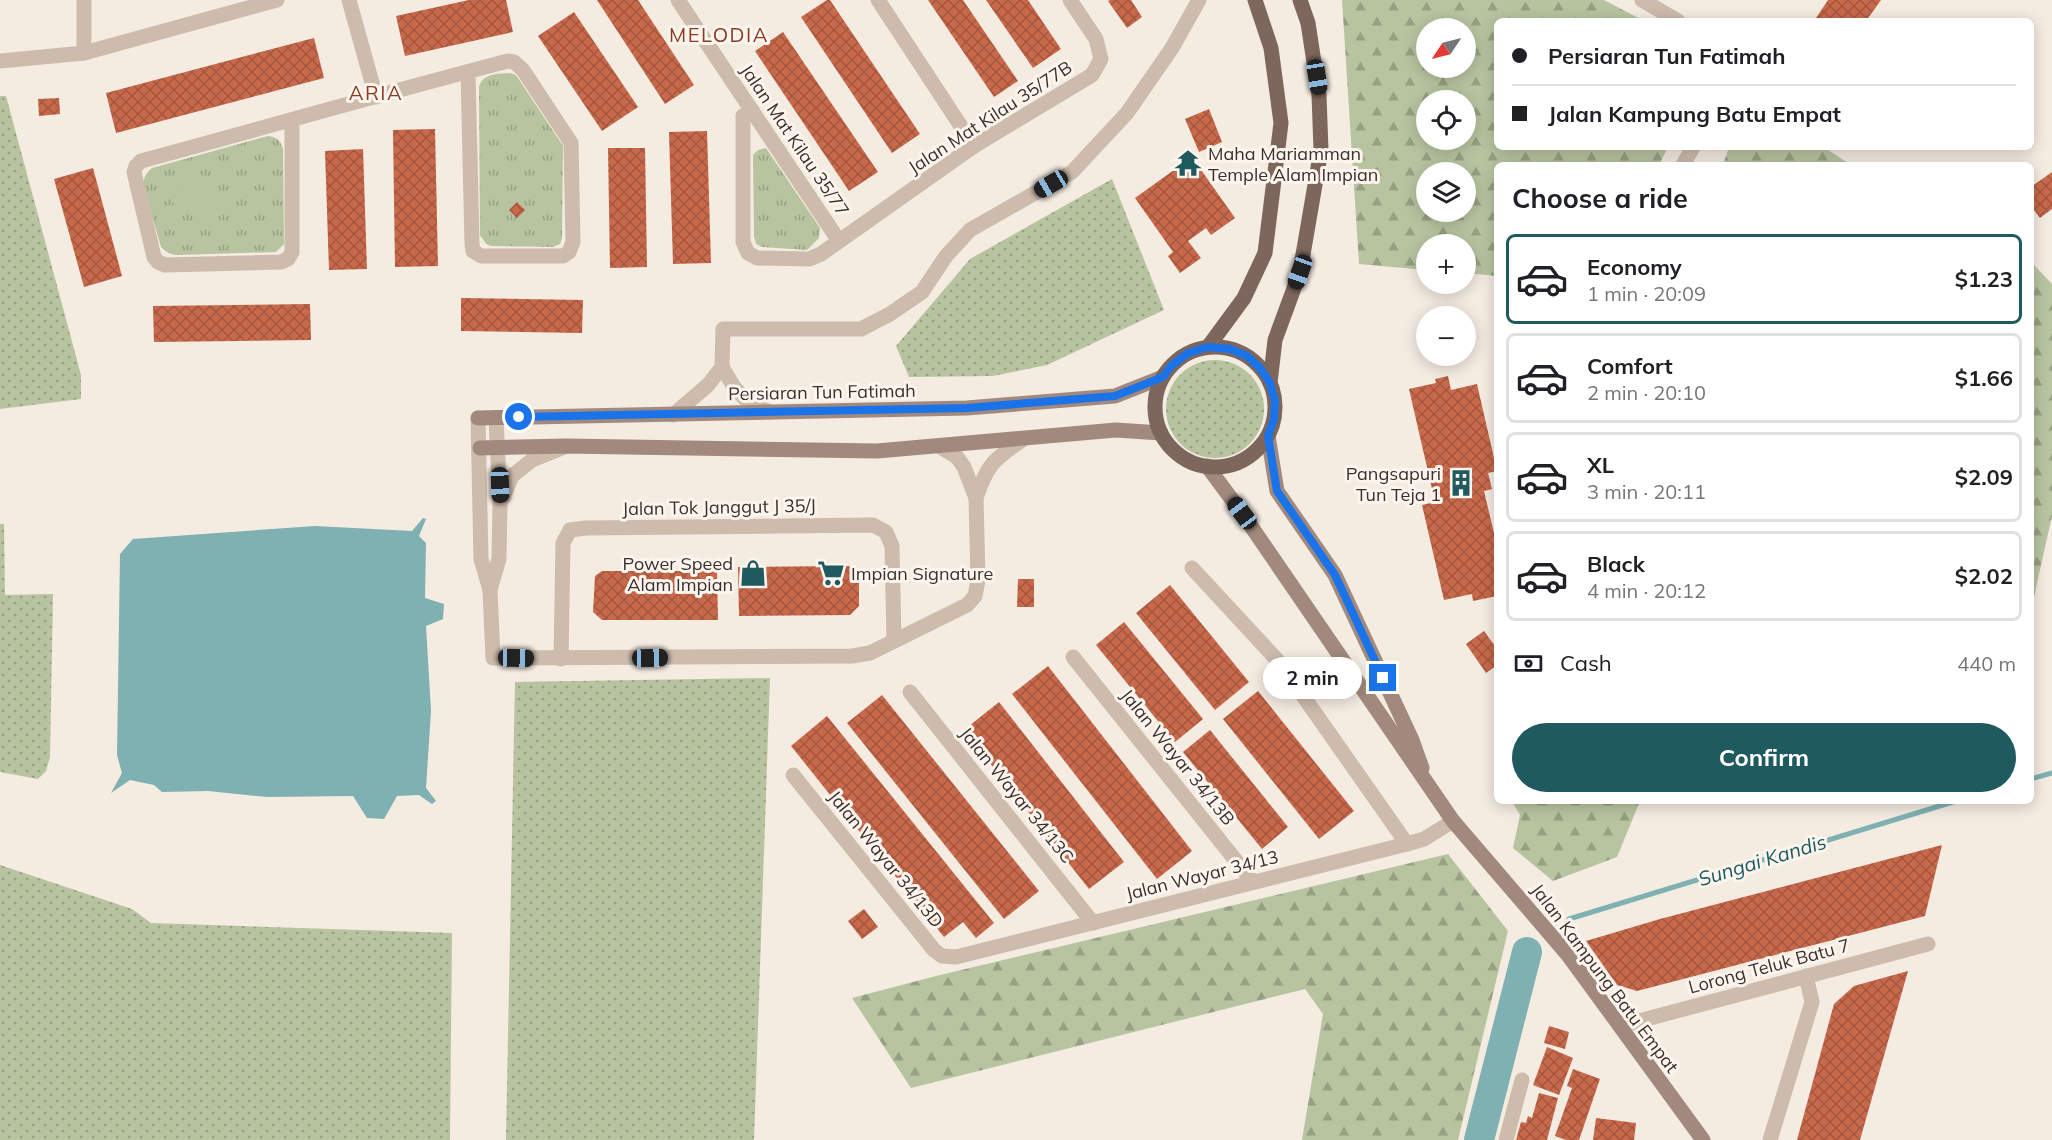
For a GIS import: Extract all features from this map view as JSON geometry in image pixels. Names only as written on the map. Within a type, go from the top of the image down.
[{"type":"main road","points":[[1208,347],[1244,298],[1264,253],[1281,123],[1271,48],[1256,0]]},
{"type":"main road","points":[[1270,383],[1275,340],[1300,272],[1321,150],[1320,95],[1308,23],[1300,0]]},
{"type":"main road","points":[[1208,347],[1230,349],[1247,356],[1260,368],[1270,383],[1275,401],[1274,419],[1268,436],[1257,451],[1242,461],[1224,466],[1207,466],[1190,461],[1176,452],[1161,433],[1157,422],[1156,400],[1163,377],[1171,366],[1188,353],[1208,347]]},
{"type":"street","points":[[84,0],[84,53]]},
{"type":"street","points":[[0,61],[84,53],[277,0]]},
{"type":"street","points":[[350,0],[376,97]]},
{"type":"street","name":"Jalan Mat Kilau 35/77","points":[[678,0],[839,241]]},
{"type":"street","points":[[878,0],[974,146]]},
{"type":"street","name":"Jalan Mat Kilau 35/77B","points":[[752,110],[743,116],[743,242],[748,253],[757,258],[809,259],[839,241],[974,146],[1092,75],[1101,59],[1096,39],[1070,0]]},
{"type":"street","points":[[772,414],[747,402],[734,387],[722,367],[723,329],[861,328],[890,314],[922,292],[946,256],[970,230],[1072,172],[1112,130],[1127,113],[1166,57],[1198,0]]},
{"type":"street","points":[[1642,0],[1673,18]]},
{"type":"street","points":[[292,120],[292,252],[288,259],[165,265],[158,262],[154,257],[134,172],[136,165],[141,161],[468,72],[508,62],[514,62],[523,70],[571,143],[573,242],[569,252],[563,256],[481,256],[473,251],[468,72]]},
{"type":"street","points":[[673,415],[708,385],[722,367]]},
{"type":"street","name":"Persiaran Tun Fatimah","points":[[480,448],[478,418],[772,414],[967,408],[1115,396],[1163,377]]},
{"type":"street","points":[[490,590],[500,559],[496,418]]},
{"type":"street","points":[[939,446],[957,457],[964,466],[976,498],[978,580],[975,596],[967,605],[870,653],[852,656],[493,658],[490,590],[481,559],[480,448],[567,446],[877,451],[1116,430],[1161,433]]},
{"type":"street","name":"Jalan Kampung Batu Empat","points":[[1268,436],[1277,491],[1335,575],[1412,740],[1429,787]]},
{"type":"street","points":[[976,498],[990,465],[997,457],[1022,440]]},
{"type":"street","points":[[500,503],[512,476],[532,460],[567,446]]},
{"type":"street","name":"Jalan Kampung Batu Empat","points":[[1207,466],[1242,513],[1453,821],[1568,955],[1703,1140]]},
{"type":"street","name":"Jalan Tok Janggut J 35/J","points":[[561,659],[563,543],[570,530],[585,528],[873,525],[886,532],[892,546],[894,641]]},
{"type":"street","points":[[1192,568],[1280,663],[1407,844]]},
{"type":"street","name":"Jalan Wayar 34/13B","points":[[1073,657],[1253,882]]},
{"type":"street","name":"Jalan Wayar 34/13C","points":[[910,692],[1093,923]]},
{"type":"street","name":"Jalan Wayar 34/13D","points":[[793,775],[934,950],[942,956],[956,957]]},
{"type":"street","name":"Jalan Wayar 34/13","points":[[956,957],[1407,844],[1424,839],[1453,821]]},
{"type":"street","name":"Lorong Teluk Batu 7","points":[[1620,1026],[1928,944]]},
{"type":"street","points":[[1770,1140],[1812,1002],[1806,976]]},
{"type":"street","points":[[1506,1140],[1522,1080]]},
{"type":"green space","points":[[1342,0],[1604,0],[1638,18],[1494,18],[1494,150],[1666,150],[1660,162],[1494,162],[1494,276],[1476,274],[1476,234],[1416,234],[1416,269],[1359,264]]},
{"type":"green space","points":[[510,73],[516,75],[563,146],[562,238],[560,244],[553,247],[491,246],[486,244],[480,235],[479,87],[487,77]]},
{"type":"green space","points":[[0,96],[6,96],[81,375],[81,399],[0,409]]},
{"type":"green space","points":[[268,136],[278,140],[283,149],[284,244],[276,252],[179,255],[171,254],[163,249],[144,189],[145,177],[149,171],[152,168]]},
{"type":"green space","points":[[766,148],[820,228],[819,238],[807,250],[762,247],[756,244],[753,155],[758,150]]},
{"type":"green space","points":[[1728,150],[1828,150],[1846,162],[1724,162]]},
{"type":"green space","points":[[192,173],[223,195],[203,224],[172,202]]},
{"type":"green space","points":[[1112,179],[1164,310],[1047,365],[993,376],[909,377],[896,346],[970,259]]},
{"type":"green space","points":[[2034,265],[2052,284],[2052,516],[2034,597]]},
{"type":"green space","points":[[1215,360],[1234,364],[1249,375],[1260,390],[1264,409],[1260,428],[1249,443],[1234,454],[1215,458],[1196,454],[1181,443],[1170,428],[1166,409],[1170,390],[1181,375],[1196,364]]},
{"type":"green space","points":[[0,524],[4,524],[5,595],[53,594],[50,757],[46,771],[38,779],[0,772]]},
{"type":"green space","points":[[770,678],[754,1140],[506,1140],[515,682]]},
{"type":"green space","points":[[1514,804],[1639,804],[1617,857],[1553,881],[1513,848],[1520,815]]},
{"type":"green space","points":[[1448,854],[1508,931],[1458,1140],[1302,1140],[1323,1014],[1305,989],[911,1088],[852,998],[936,976]]},
{"type":"green space","points":[[0,865],[132,909],[151,923],[452,933],[450,1140],[0,1140]]},
{"type":"water","points":[[423,518],[426,519],[419,536],[426,543],[425,598],[444,604],[443,619],[426,626],[431,711],[426,788],[436,801],[432,804],[419,795],[397,796],[384,819],[367,818],[353,796],[267,797],[208,791],[162,792],[154,785],[130,780],[111,793],[122,773],[117,755],[120,554],[133,539],[315,526],[412,531]]},
{"type":"building","points":[[469,0],[506,0],[513,32],[405,56],[396,16]]},
{"type":"building","points":[[597,0],[638,0],[694,85],[665,104]]},
{"type":"building","points":[[830,0],[920,134],[892,153],[801,17]]},
{"type":"building","points":[[928,0],[963,0],[1018,81],[994,97]]},
{"type":"building","points":[[986,0],[1028,0],[1061,49],[1033,68]]},
{"type":"building","points":[[1131,0],[1142,17],[1127,28],[1108,1]]},
{"type":"building","points":[[1828,0],[1881,0],[1868,18],[1816,18]]},
{"type":"building","points":[[574,12],[638,107],[602,131],[538,36]]},
{"type":"building","points":[[783,32],[878,172],[849,191],[755,51]]},
{"type":"building","points":[[314,38],[324,78],[116,133],[106,93]]},
{"type":"building","points":[[59,98],[60,114],[39,116],[38,99]]},
{"type":"building","points":[[1209,109],[1222,142],[1199,152],[1185,119]]},
{"type":"building","points":[[435,129],[438,266],[395,267],[393,130]]},
{"type":"building","points":[[707,131],[711,263],[673,264],[669,132]]},
{"type":"building","points":[[608,148],[645,148],[647,267],[610,268]]},
{"type":"building","points":[[363,149],[367,269],[329,270],[325,151]]},
{"type":"building","points":[[1192,157],[1235,218],[1211,235],[1206,228],[1188,241],[1201,258],[1180,273],[1168,256],[1173,252],[1135,198]]},
{"type":"building","points":[[93,168],[122,276],[84,287],[54,179]]},
{"type":"building","points":[[2052,172],[2052,209],[2040,218],[2034,210],[2034,185]]},
{"type":"building","points":[[517,202],[525,210],[517,218],[509,210]]},
{"type":"building","points":[[461,298],[583,300],[582,333],[461,331]]},
{"type":"building","points":[[310,304],[311,340],[154,342],[153,306]]},
{"type":"building","name":"Pangsapuri Tun Teja 1","points":[[1448,376],[1451,390],[1477,384],[1494,458],[1494,472],[1488,473],[1492,489],[1484,491],[1494,533],[1494,597],[1473,601],[1472,594],[1444,600],[1422,505],[1435,502],[1409,389],[1436,383],[1435,379]]},
{"type":"building","points":[[849,566],[859,577],[859,606],[850,615],[739,616],[738,567]]},
{"type":"building","points":[[602,571],[717,571],[718,620],[602,620],[593,612],[595,576]]},
{"type":"building","points":[[1018,579],[1034,579],[1034,607],[1017,607]]},
{"type":"building","points":[[1170,585],[1249,682],[1215,710],[1136,613]]},
{"type":"building","points":[[1124,622],[1203,719],[1175,742],[1096,645]]},
{"type":"building","points":[[1484,631],[1494,645],[1494,667],[1486,673],[1466,644]]},
{"type":"building","points":[[1048,666],[1192,851],[1157,879],[1012,694]]},
{"type":"building","points":[[1258,691],[1354,811],[1319,839],[1223,719]]},
{"type":"building","points":[[882,695],[1039,891],[1004,919],[847,723]]},
{"type":"building","points":[[999,702],[1124,862],[1089,889],[964,730]]},
{"type":"building","points":[[827,716],[994,923],[976,938],[963,922],[944,937],[791,746]]},
{"type":"building","points":[[1210,730],[1288,827],[1262,849],[1183,752]]},
{"type":"building","points":[[1942,845],[1925,916],[1637,991],[1617,985],[1586,941],[1660,919]]},
{"type":"building","points":[[864,909],[878,927],[862,939],[848,921]]},
{"type":"building","points":[[1908,971],[1860,1140],[1797,1140],[1834,1004],[1854,986]]},
{"type":"building","points":[[1549,1026],[1569,1032],[1565,1049],[1544,1043]]},
{"type":"building","points":[[1547,1047],[1573,1058],[1559,1095],[1533,1085]]},
{"type":"building","points":[[1573,1069],[1600,1079],[1579,1140],[1566,1140],[1555,1136],[1572,1088],[1567,1086]]},
{"type":"building","points":[[1539,1093],[1558,1098],[1547,1140],[1516,1140],[1521,1122],[1526,1123],[1528,1116],[1532,1118]]},
{"type":"building","points":[[1596,1118],[1636,1123],[1634,1140],[1593,1140]]},
{"type":"waterway","name":"Sungai Kandis","points":[[2034,778],[2052,773]]},
{"type":"waterway","name":"Sungai Kandis","points":[[1569,919],[1946,804]]},
{"type":"waterway","name":"Sungai Kandis","points":[[1479,1140],[1527,952]]},
{"type":"place","name":"Maha Mariamman Temple Alam Impian","points":[[1188,163]]},
{"type":"place","name":"Pangsapuri Tun Teja 1","points":[[1461,483]]},
{"type":"place","name":"Power Speed Alam Impian","points":[[753,573]]},
{"type":"place","name":"Impian Signature","points":[[831,573]]},
{"type":"district","name":"MELODIA","points":[[719,34]]},
{"type":"district","name":"ARIA","points":[[376,92]]},
{"type":"route","points":[[519,417],[772,414],[967,408],[1115,396],[1163,377],[1171,366],[1188,353],[1208,347],[1230,349],[1247,356],[1260,368],[1270,383],[1275,401],[1274,419],[1268,436],[1277,491],[1335,575],[1383,678]]}]
